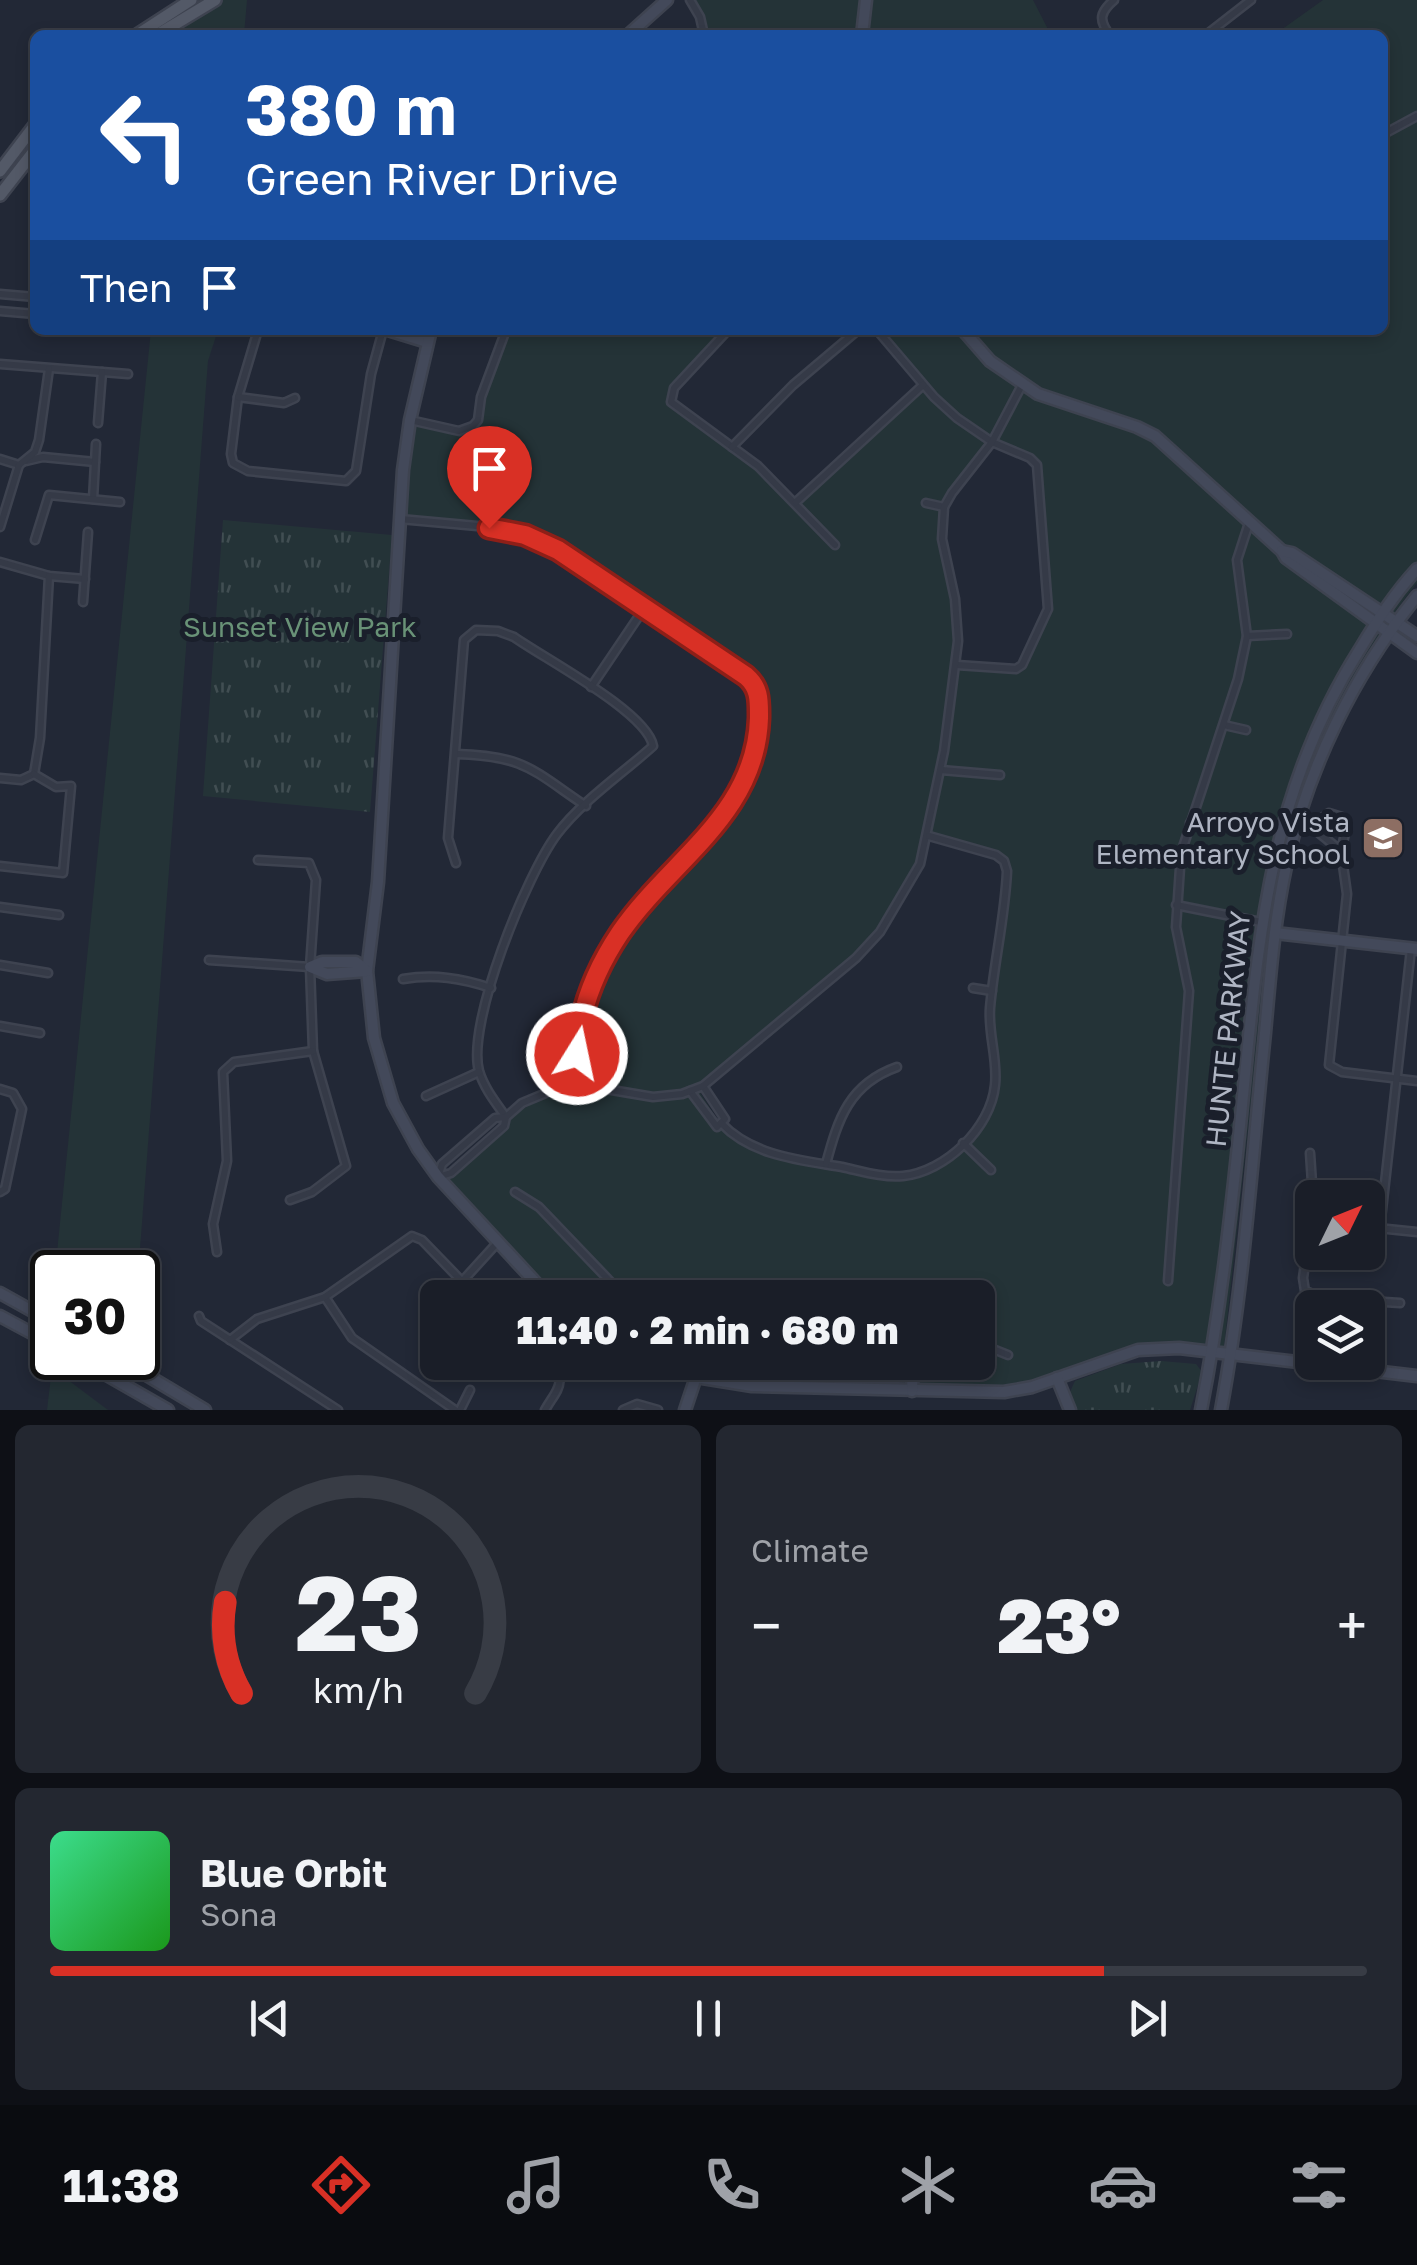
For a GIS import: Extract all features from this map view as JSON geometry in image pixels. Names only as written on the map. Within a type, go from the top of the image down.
[{"type":"main road","points":[[144,30],[191,0]]},
{"type":"main road","points":[[171,11],[215,0]]},
{"type":"main road","points":[[0,170],[30,132]]},
{"type":"main road","points":[[0,196],[30,157]]},
{"type":"street","points":[[634,30],[667,0]]},
{"type":"street","points":[[690,0],[703,30]]},
{"type":"street","points":[[1107,30],[1101,16],[1114,0]]},
{"type":"street","points":[[1212,30],[1251,0]]},
{"type":"street","points":[[862,30],[865,2]]},
{"type":"street","points":[[1388,132],[1417,116]]},
{"type":"street","points":[[0,294],[30,296]]},
{"type":"street","points":[[0,310],[30,313]]},
{"type":"street","points":[[257,335],[238,397],[231,454],[237,467],[248,472],[350,479],[356,471],[371,374],[383,335]]},
{"type":"street","points":[[402,335],[427,342]]},
{"type":"street","points":[[429,335],[410,420],[400,519],[378,882],[367,971],[374,1038],[387,1087],[409,1134],[438,1177],[533,1280]]},
{"type":"street","points":[[410,420],[458,431],[473,426],[504,335]]},
{"type":"street","points":[[724,335],[670,396],[678,409],[758,466],[835,545]]},
{"type":"street","points":[[732,447],[793,384],[852,335]]},
{"type":"street","points":[[881,335],[957,418],[992,442],[1030,458],[1036,466],[1048,608],[1030,650],[1016,669],[957,665]]},
{"type":"street","points":[[967,335],[990,361],[1038,394],[1155,436],[1286,558],[1417,653]]},
{"type":"street","points":[[0,364],[128,374]]},
{"type":"street","points":[[0,527],[22,463],[35,452],[39,440],[49,368]]},
{"type":"street","points":[[98,424],[102,372]]},
{"type":"street","points":[[796,502],[924,385]]},
{"type":"street","points":[[438,1177],[442,1164],[495,1118],[506,1117],[531,1098],[576,1084],[653,1096],[690,1092],[702,1086],[871,942],[914,876],[929,836],[941,770],[957,665],[955,600],[942,540],[944,507],[992,442],[1022,385]]},
{"type":"street","points":[[238,397],[284,402],[295,398]]},
{"type":"street","points":[[93,499],[96,444]]},
{"type":"street","points":[[0,459],[22,463],[44,457],[95,462]]},
{"type":"street","points":[[35,540],[49,495],[120,502]]},
{"type":"street","points":[[926,503],[944,507]]},
{"type":"street","points":[[400,519],[498,528],[558,550],[752,682],[759,698],[752,765],[724,815],[631,917],[603,961],[578,1032],[576,1084]]},
{"type":"street","points":[[1168,1281],[1189,990],[1176,926],[1181,853],[1238,680],[1247,636],[1237,560],[1240,541],[1250,522]]},
{"type":"street","points":[[83,602],[88,532]]},
{"type":"street","points":[[1282,551],[1292,553],[1417,636]]},
{"type":"street","points":[[0,562],[49,576],[85,579]]},
{"type":"street","name":"HUNTE PARKWAY","points":[[1201,1410],[1235,1179],[1261,922],[1276,842],[1305,752],[1338,683],[1383,611],[1417,569]]},
{"type":"street","points":[[34,774],[49,576]]},
{"type":"street","name":"HUNTE PARKWAY","points":[[1221,1410],[1238,1309],[1275,932],[1286,866],[1311,782],[1347,702],[1417,596]]},
{"type":"street","points":[[591,687],[644,610]]},
{"type":"street","points":[[438,1177],[451,1174],[504,1126],[506,1117],[479,1072],[479,1031],[509,926],[560,830],[653,746],[650,735],[624,710],[514,636],[498,631],[476,630],[464,640],[448,838],[456,863]]},
{"type":"street","points":[[1247,636],[1287,634]]},
{"type":"street","points":[[1224,724],[1246,730]]},
{"type":"street","points":[[456,754],[497,755],[532,767],[586,806]]},
{"type":"street","points":[[941,770],[1000,775]]},
{"type":"street","points":[[0,778],[21,780],[34,774]]},
{"type":"street","points":[[0,866],[63,872],[72,786],[56,787],[34,774]]},
{"type":"street","points":[[1341,851],[1319,833],[1320,819],[1329,814],[1342,817],[1347,825],[1341,851],[1347,894],[1329,1065],[1334,1070],[1417,1081]]},
{"type":"street","points":[[1190,823],[1213,827]]},
{"type":"street","points":[[722,1123],[755,1148],[899,1177],[931,1169],[982,1121],[994,1091],[989,1025],[1006,888],[1004,861],[996,855],[929,836]]},
{"type":"street","points":[[258,860],[305,862],[312,866],[316,880],[310,967],[313,1051],[346,1166],[312,1192],[290,1200]]},
{"type":"street","points":[[1176,905],[1261,922]]},
{"type":"street","points":[[0,907],[59,915]]},
{"type":"street","points":[[1275,932],[1414,949],[1385,1181]]},
{"type":"street","points":[[209,960],[310,967],[322,962],[356,962],[367,971]]},
{"type":"street","points":[[0,965],[48,974]]},
{"type":"street","points":[[403,978],[461,978],[491,988]]},
{"type":"street","points":[[973,988],[992,991]]},
{"type":"street","points":[[0,1026],[40,1033]]},
{"type":"street","points":[[217,1252],[213,1224],[227,1161],[223,1072],[234,1062],[313,1051]]},
{"type":"street","points":[[826,1164],[837,1122],[850,1098],[876,1076],[897,1067]]},
{"type":"street","points":[[426,1096],[479,1072]]},
{"type":"street","points":[[690,1092],[717,1126],[725,1120],[702,1086]]},
{"type":"street","points":[[0,1090],[13,1094],[22,1109],[6,1189],[0,1192]]},
{"type":"street","points":[[963,1143],[991,1170]]},
{"type":"street","points":[[1310,1152],[1312,1180]]},
{"type":"street","points":[[515,1192],[539,1206],[609,1280]]},
{"type":"street","points":[[1385,1229],[1417,1232]]},
{"type":"street","points":[[230,1340],[257,1319],[325,1297],[412,1236],[422,1240],[460,1280],[498,1242]]},
{"type":"street","points":[[1304,1270],[1306,1291],[1323,1298],[1400,1303]]},
{"type":"street","points":[[0,1294],[30,1310]]},
{"type":"street","points":[[325,1297],[352,1338],[458,1410],[470,1390]]},
{"type":"street","points":[[0,1316],[30,1332]]},
{"type":"street","points":[[199,1316],[200,1321],[338,1410]]},
{"type":"street","points":[[715,1380],[752,1386],[1004,1392],[1138,1350],[1179,1348],[1417,1376]]},
{"type":"street","points":[[995,1350],[1008,1355]]},
{"type":"street","points":[[1058,1378],[1070,1410]]},
{"type":"street","points":[[116,1380],[168,1410]]},
{"type":"street","points":[[155,1380],[206,1410]]},
{"type":"street","points":[[546,1410],[560,1380]]},
{"type":"street","points":[[686,1410],[695,1380]]},
{"type":"street","points":[[912,1380],[912,1390]]},
{"type":"street","points":[[623,1410],[637,1404],[658,1410]]},
{"type":"green space","points":[[184,0],[247,0],[244,30],[181,30]]},
{"type":"green space","points":[[689,0],[1033,0],[1048,30],[703,30]]},
{"type":"green space","points":[[1323,0],[1417,0],[1417,583],[1341,700],[1291,828],[1271,919],[1224,1348],[1156,1349],[1028,1388],[746,1385],[725,1380],[995,1380],[995,1280],[533,1280],[440,1180],[520,1111],[577,1088],[590,1009],[613,953],[646,906],[721,824],[741,795],[754,763],[759,727],[753,686],[547,547],[489,529],[402,522],[413,424],[461,432],[472,428],[507,335],[726,335],[676,391],[672,401],[675,409],[755,468],[796,505],[924,388],[879,335],[1388,335],[1388,30],[1281,30]],"holes":[[[993,442],[1034,466],[1048,611],[1018,667],[957,665],[955,603],[941,522],[953,491]],[[929,839],[997,860],[1007,875],[991,1024],[997,1080],[994,1104],[978,1133],[943,1166],[916,1178],[890,1180],[755,1147],[719,1122],[699,1091],[814,1000],[869,946],[913,879]]]},
{"type":"green space","points":[[150,335],[216,335],[208,361],[140,1250],[57,1250]]},
{"type":"green space","name":"Sunset View Park","points":[[223,520],[392,535],[370,812],[203,796]]},
{"type":"green space","points":[[1121,1364],[1196,1364],[1202,1372],[1190,1410],[1077,1410],[1070,1392],[1075,1381]]},
{"type":"green space","points":[[51,1380],[68,1380],[108,1410],[47,1410]]},
{"type":"place","name":"Arroyo Vista Elementary School","points":[[1383,838]]},
{"type":"route","points":[[489,528],[525,535],[558,550],[746,676],[758,694],[758,736],[746,779],[716,827],[638,909],[610,948],[585,1008],[577,1054]]}]
